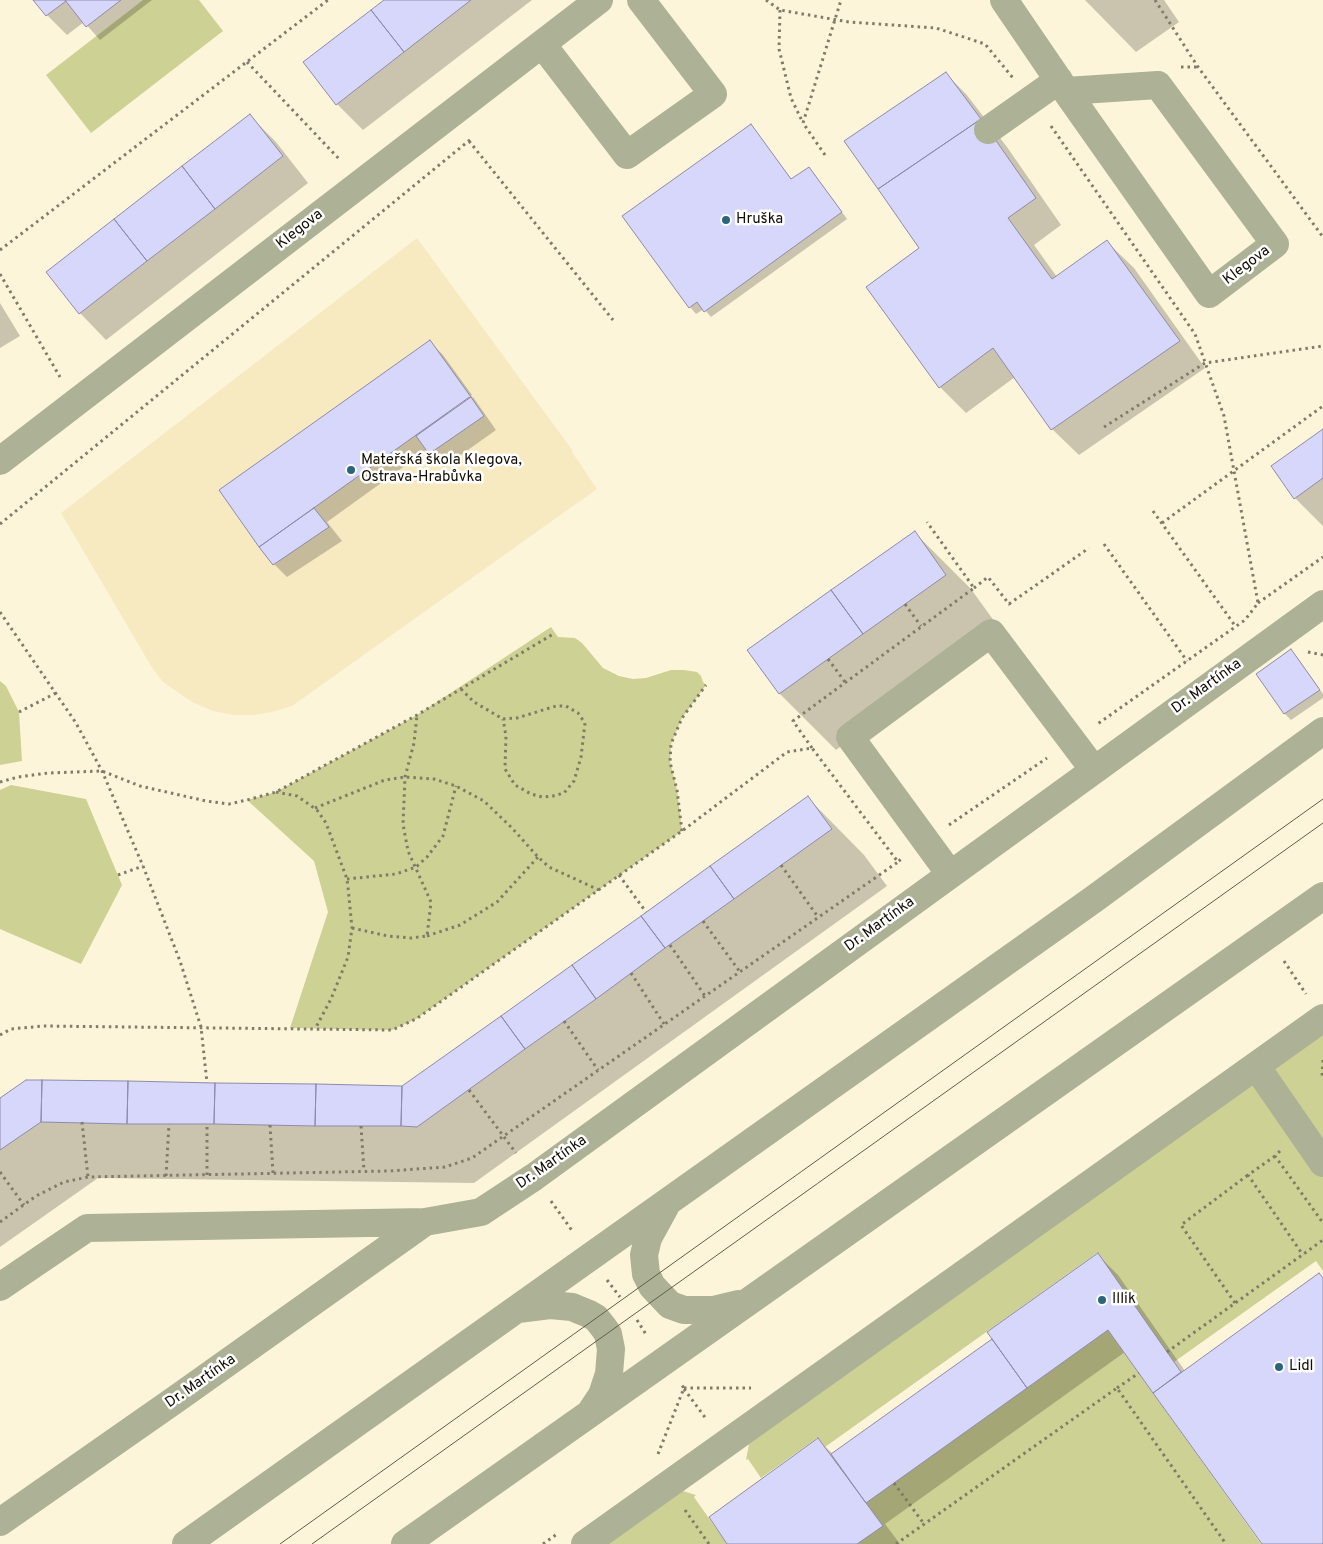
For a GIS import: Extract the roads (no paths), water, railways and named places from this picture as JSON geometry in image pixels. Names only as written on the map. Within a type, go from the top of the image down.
[{"type":"street","name":"Klegova","points":[[0,461],[599,0]]},
{"type":"street","points":[[542,44],[627,155],[713,94],[641,0]]},
{"type":"street","name":"Klegova","points":[[1004,0],[1062,86],[1209,294],[1275,244],[1158,85],[1062,86]]},
{"type":"street","points":[[988,130],[1032,100],[1062,86]]},
{"type":"street","name":"Dr. Martínka","points":[[0,1286],[87,1228],[425,1222],[481,1212],[534,1177],[1323,604]]},
{"type":"street","points":[[950,874],[850,737],[991,633],[1094,770]]},
{"type":"street","points":[[186,1544],[1102,894],[1323,731]]},
{"type":"street","points":[[405,1544],[1323,896]]},
{"type":"street","points":[[585,1544],[1323,1018]]},
{"type":"street","points":[[1256,1066],[1323,1164]]},
{"type":"street","points":[[667,1203],[648,1238],[644,1255],[646,1274],[656,1291],[670,1305],[692,1311],[713,1310],[751,1300]]},
{"type":"street","name":"Dr. Martínka","points":[[0,1522],[425,1222]]},
{"type":"street","points":[[515,1310],[550,1305],[572,1307],[589,1314],[604,1328],[608,1334],[611,1349],[609,1374],[602,1395],[590,1414]]},
{"type":"tram line","points":[[280,1544],[1323,799]]},
{"type":"tram line","points":[[312,1544],[1323,823]]},
{"type":"place","name":"Hruška","points":[[726,220]]},
{"type":"place","name":"Mateřská škola Klegova, Ostrava-Hrabůvka","points":[[351,470]]},
{"type":"place","name":"Illik","points":[[1102,1300]]},
{"type":"place","name":"Lidl","points":[[1279,1367]]}]
